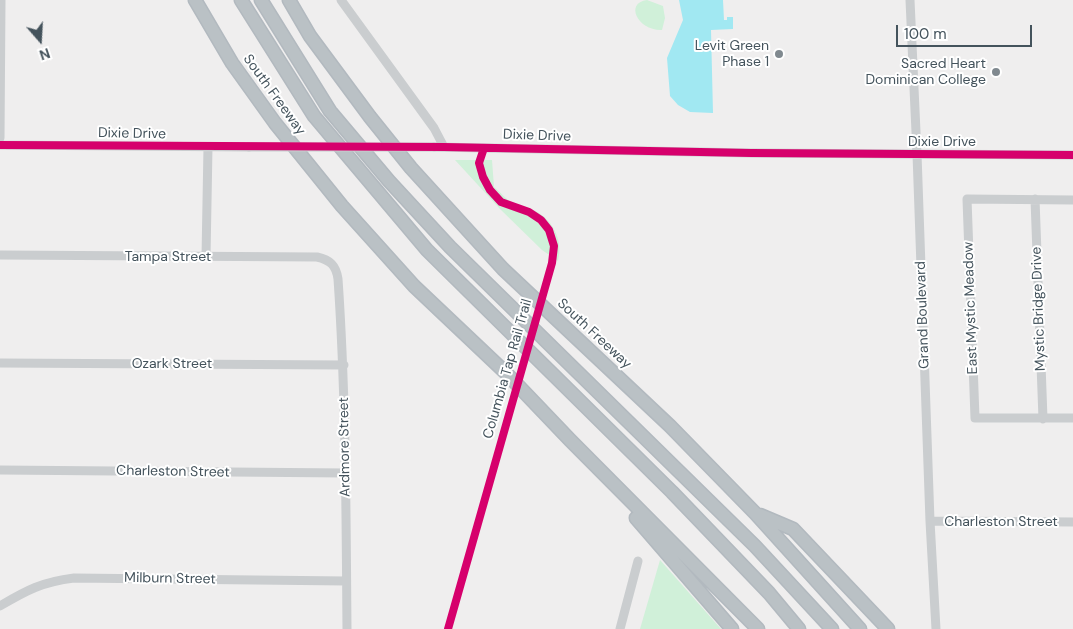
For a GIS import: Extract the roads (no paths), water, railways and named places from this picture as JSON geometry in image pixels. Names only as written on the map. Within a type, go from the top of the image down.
[{"type":"highway","name":"South Freeway","points":[[195,0],[232,63],[274,123],[342,206],[414,286],[507,374],[758,629]]},
{"type":"highway","points":[[241,0],[314,116],[427,250],[672,492],[769,593],[800,629]]},
{"type":"highway","points":[[261,0],[330,111],[389,181],[450,247],[755,546],[832,629]]},
{"type":"highway","name":"South Freeway","points":[[289,0],[310,36],[370,117],[411,168],[504,268],[670,426],[756,513],[860,629]]},
{"type":"highway","points":[[570,440],[732,629]]},
{"type":"highway","points":[[756,513],[793,530],[888,629]]},
{"type":"street","points":[[0,138],[2,0]]},
{"type":"street","points":[[341,0],[388,68],[434,128],[444,147]]},
{"type":"street","name":"Grand Boulevard","points":[[910,0],[930,521],[936,629]]},
{"type":"street","name":"Dixie Drive","points":[[0,145],[444,147],[643,152],[1073,156]]},
{"type":"street","points":[[206,257],[208,147]]},
{"type":"street","name":"East Mystic Meadow","points":[[1035,200],[967,199],[976,418],[1043,419]]},
{"type":"street","points":[[1035,200],[1073,200]]},
{"type":"street","name":"Mystic Bridge Drive","points":[[1035,200],[1043,419]]},
{"type":"street","name":"Tampa Street","points":[[0,255],[317,257],[327,260],[334,265]]},
{"type":"street","name":"Ardmore Street","points":[[334,265],[338,279],[344,365],[347,629]]},
{"type":"street","name":"Ozark Street","points":[[0,363],[344,365]]},
{"type":"street","points":[[1043,419],[1073,418]]},
{"type":"street","name":"Charleston Street","points":[[0,470],[346,473]]},
{"type":"street","name":"Charleston Street","points":[[930,521],[1073,522]]},
{"type":"street","points":[[620,629],[638,561]]},
{"type":"street","name":"Milburn Street","points":[[0,606],[36,586],[54,580],[74,578],[346,581]]},
{"type":"water","points":[[679,0],[723,0],[724,20],[727,20],[727,17],[733,17],[733,29],[711,30],[713,113],[690,112],[678,105],[670,96],[667,58],[683,20]]},
{"type":"place","name":"Levit Green Phase 1","points":[[779,54]]},
{"type":"place","name":"Sacred Heart Dominican College","points":[[996,72]]}]
